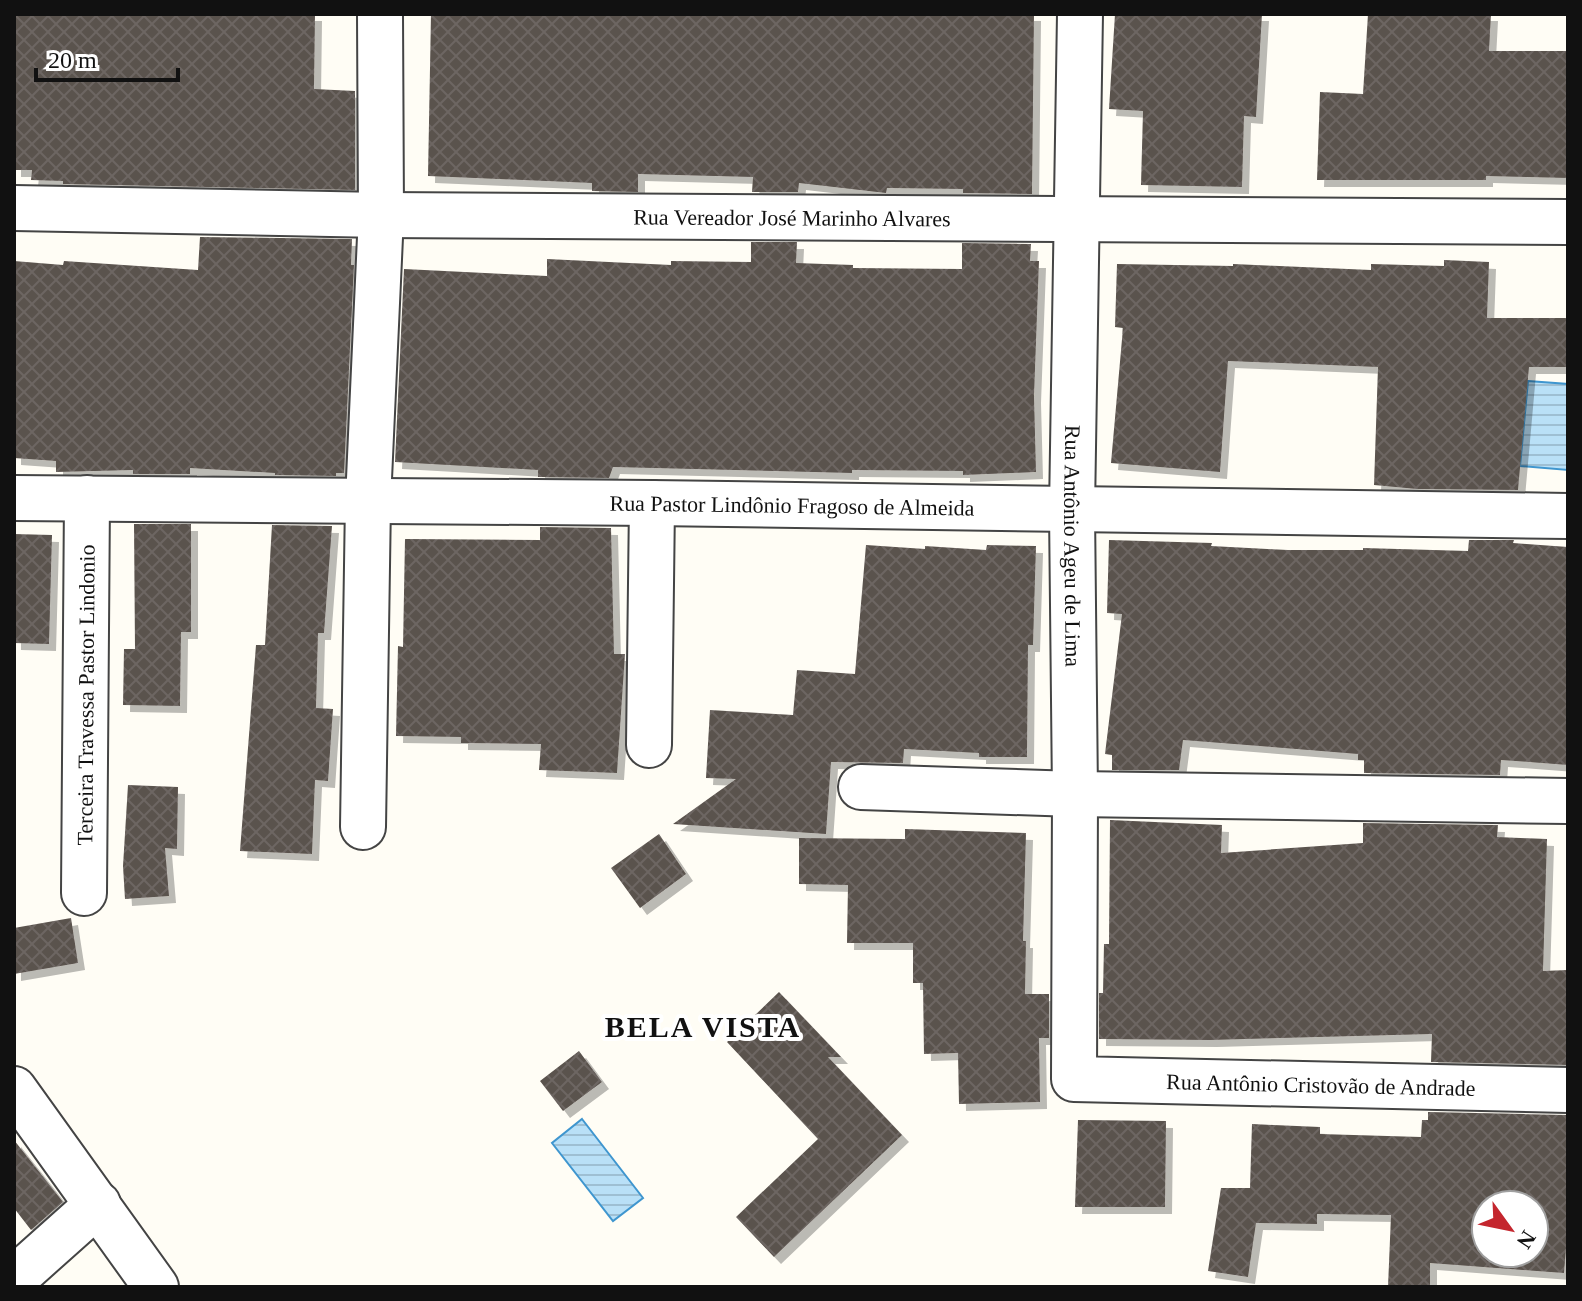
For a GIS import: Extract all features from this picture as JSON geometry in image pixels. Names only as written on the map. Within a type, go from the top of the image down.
[{"type":"street","points":[[363,827],[368,501],[381,215],[380,14]]},
{"type":"street","name":"Rua Antônio Ageu de Lima","points":[[1074,1079],[1072,510],[1080,14]]},
{"type":"street","name":"Rua Vereador José Marinho Alvares","points":[[14,208],[381,215],[1568,222]]},
{"type":"street","name":"Rua Pastor Lindônio Fragoso de Almeida","points":[[14,498],[1568,516]]},
{"type":"street","name":"Terceira Travessa Pastor Lindonio","points":[[84,893],[87,498]]},
{"type":"street","points":[[649,745],[652,503]]},
{"type":"street","points":[[861,787],[1075,794],[1568,801]]},
{"type":"street","name":"Rua Antônio Cristovão de Andrade","points":[[1074,1079],[1568,1090]]},
{"type":"street","points":[[14,1089],[156,1287]]},
{"type":"street","points":[[14,1279],[98,1204]]},
{"type":"water","points":[[1528,381],[1568,384],[1568,470],[1520,466]]},
{"type":"water","points":[[582,1119],[643,1198],[613,1221],[552,1143]]},
{"type":"building","points":[[14,14],[315,14],[314,89],[355,91],[355,190],[63,184],[63,181],[31,180],[32,170],[14,170]]},
{"type":"building","points":[[431,14],[1034,14],[1032,194],[887,188],[886,193],[799,183],[798,192],[752,192],[753,177],[638,174],[638,192],[592,191],[592,183],[428,176]]},
{"type":"building","points":[[1115,14],[1262,14],[1256,117],[1244,116],[1242,187],[1141,185],[1143,111],[1109,109]]},
{"type":"building","points":[[1368,14],[1491,14],[1489,51],[1568,51],[1568,178],[1486,176],[1486,180],[1317,180],[1320,92],[1363,94]]},
{"type":"building","points":[[200,237],[352,239],[351,265],[354,265],[344,473],[336,473],[336,476],[275,475],[190,468],[190,474],[133,474],[133,470],[56,472],[56,461],[14,458],[14,261],[63,265],[64,261],[198,270]]},
{"type":"building","points":[[751,242],[797,242],[796,263],[853,265],[853,268],[962,269],[962,243],[1031,244],[1030,261],[1039,261],[1034,396],[1036,472],[963,475],[963,471],[852,470],[852,473],[613,467],[609,478],[538,477],[538,470],[395,462],[404,269],[547,276],[547,259],[671,265],[671,261],[751,262]]},
{"type":"building","points":[[1444,260],[1489,262],[1487,318],[1568,318],[1568,367],[1529,367],[1518,490],[1417,489],[1374,485],[1378,367],[1228,361],[1220,472],[1111,463],[1123,328],[1115,327],[1117,264],[1233,264],[1371,270],[1371,264],[1444,266]]},
{"type":"building","points":[[134,524],[191,524],[191,632],[181,632],[180,706],[123,705],[124,649],[135,649]]},
{"type":"building","points":[[272,525],[332,526],[324,633],[318,633],[316,708],[333,709],[328,781],[315,780],[312,854],[240,851],[256,645],[265,645]]},
{"type":"building","points":[[540,527],[611,528],[614,654],[625,654],[617,773],[539,770],[541,744],[461,743],[461,737],[396,736],[398,646],[403,647],[405,539],[540,540]]},
{"type":"building","points":[[14,534],[52,535],[49,644],[14,643]]},
{"type":"building","points":[[1109,540],[1212,543],[1211,546],[1288,550],[1363,548],[1468,551],[1469,540],[1514,540],[1513,543],[1568,547],[1568,765],[1501,760],[1500,775],[1364,773],[1364,760],[1358,760],[1358,754],[1183,740],[1179,770],[1112,770],[1112,755],[1105,754],[1122,614],[1107,613]]},
{"type":"building","points":[[866,545],[986,550],[987,545],[1036,546],[1033,645],[1028,645],[1027,757],[979,757],[979,753],[904,749],[903,763],[831,762],[826,834],[673,824],[736,779],[706,778],[710,710],[793,715],[797,670],[855,674]]},
{"type":"building","points":[[128,785],[178,787],[177,849],[165,848],[169,896],[125,899],[123,866]]},
{"type":"building","points":[[1110,820],[1222,825],[1221,853],[1363,843],[1363,823],[1498,825],[1497,837],[1547,839],[1543,971],[1568,970],[1568,1065],[1431,1062],[1432,1034],[1210,1040],[1099,1039],[1099,993],[1103,993],[1104,944],[1109,944]]},
{"type":"building","points":[[905,829],[1026,833],[1025,994],[1049,994],[1049,1038],[1039,1038],[1040,1102],[959,1104],[958,1053],[924,1054],[923,983],[913,983],[913,943],[847,943],[848,885],[799,884],[799,838],[905,839]]},
{"type":"building","points":[[659,834],[686,874],[640,908],[611,868]]},
{"type":"building","points":[[71,918],[78,963],[14,974],[14,928]]},
{"type":"building","points":[[779,992],[841,1057],[828,1057],[902,1135],[774,1257],[736,1217],[818,1139],[727,1042]]},
{"type":"building","points":[[579,1051],[602,1082],[563,1111],[540,1081]]},
{"type":"building","points":[[1428,1112],[1568,1115],[1568,1224],[1564,1273],[1510,1269],[1550,1269],[1550,1189],[1470,1189],[1470,1266],[1430,1263],[1430,1287],[1388,1287],[1391,1215],[1317,1214],[1317,1224],[1256,1223],[1248,1277],[1208,1271],[1221,1188],[1250,1188],[1252,1124],[1320,1127],[1320,1134],[1421,1137],[1422,1120],[1428,1120]]},
{"type":"building","points":[[1078,1120],[1166,1121],[1165,1207],[1075,1207]]},
{"type":"building","points":[[14,1140],[63,1202],[31,1230],[14,1208]]},
{"type":"district","name":"BELA VISTA","points":[[703,1026]]}]
